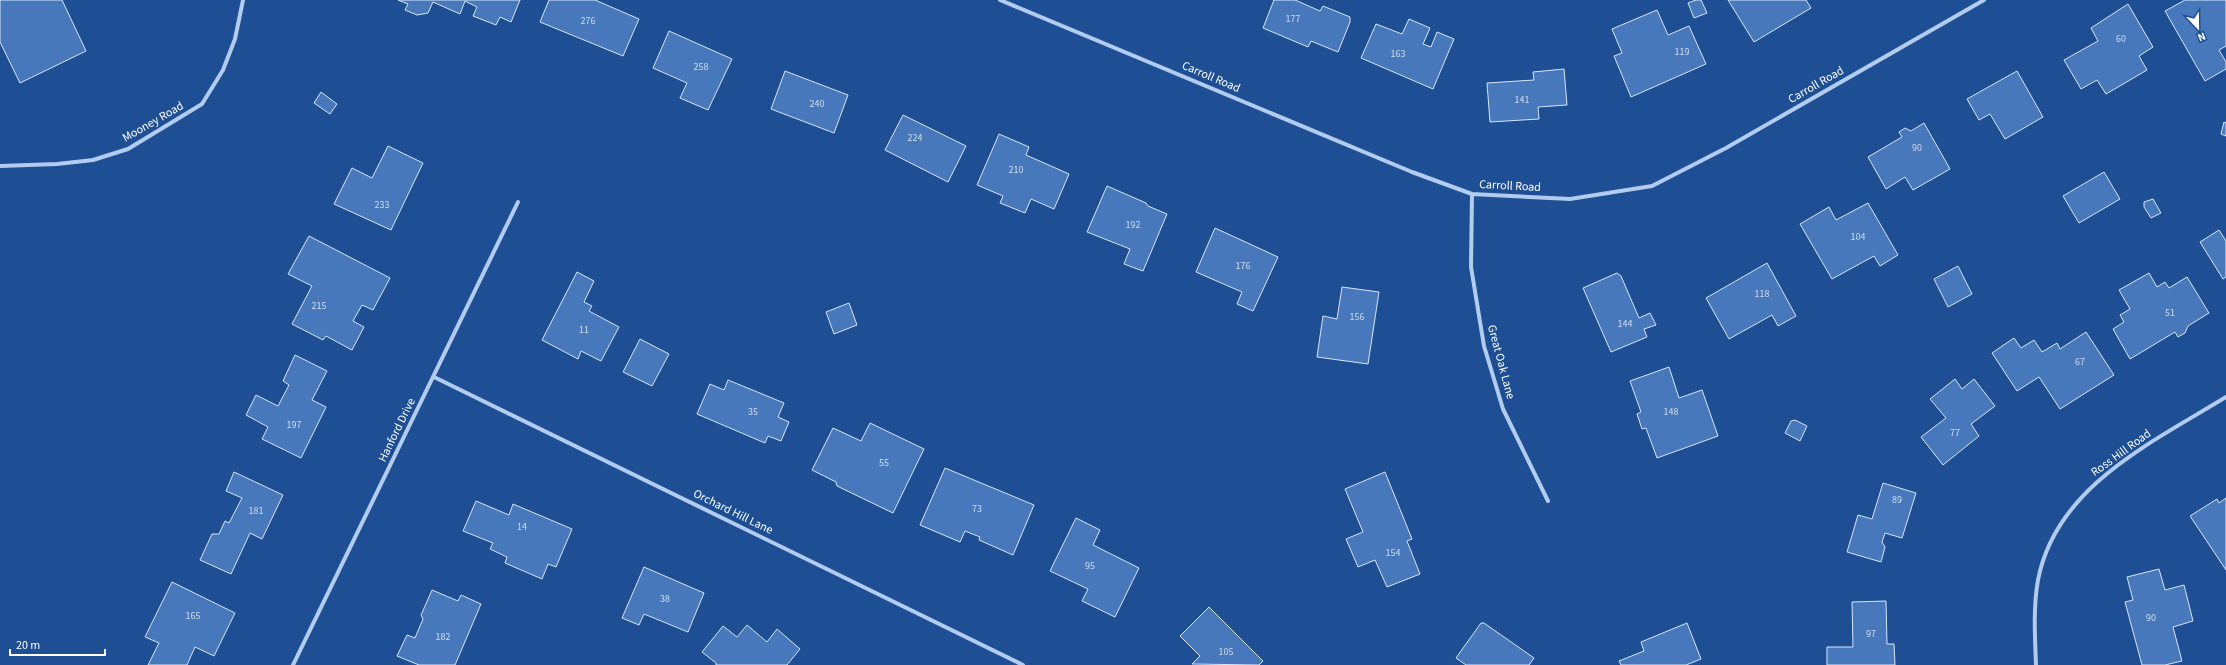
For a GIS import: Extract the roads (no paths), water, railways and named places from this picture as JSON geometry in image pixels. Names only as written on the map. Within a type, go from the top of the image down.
[{"type":"street","name":"Mooney Road","points":[[0,166],[57,164],[93,160],[128,149],[202,104],[224,70],[235,39],[243,0]]},
{"type":"street","name":"Carroll Road","points":[[1000,0],[1404,169],[1472,194],[1570,199],[1652,186],[1726,148],[1984,0]]},
{"type":"street","name":"Great Oak Lane","points":[[1472,194],[1471,267],[1484,346],[1503,409],[1548,501]]},
{"type":"street","name":"Hanford Drive","points":[[293,665],[518,202]]},
{"type":"street","name":"Orchard Hill Lane","points":[[434,377],[1023,665]]},
{"type":"street","name":"Ross Hill Road","points":[[2036,665],[2035,623],[2038,580],[2047,551],[2061,523],[2076,502],[2110,470],[2226,397]]}]
